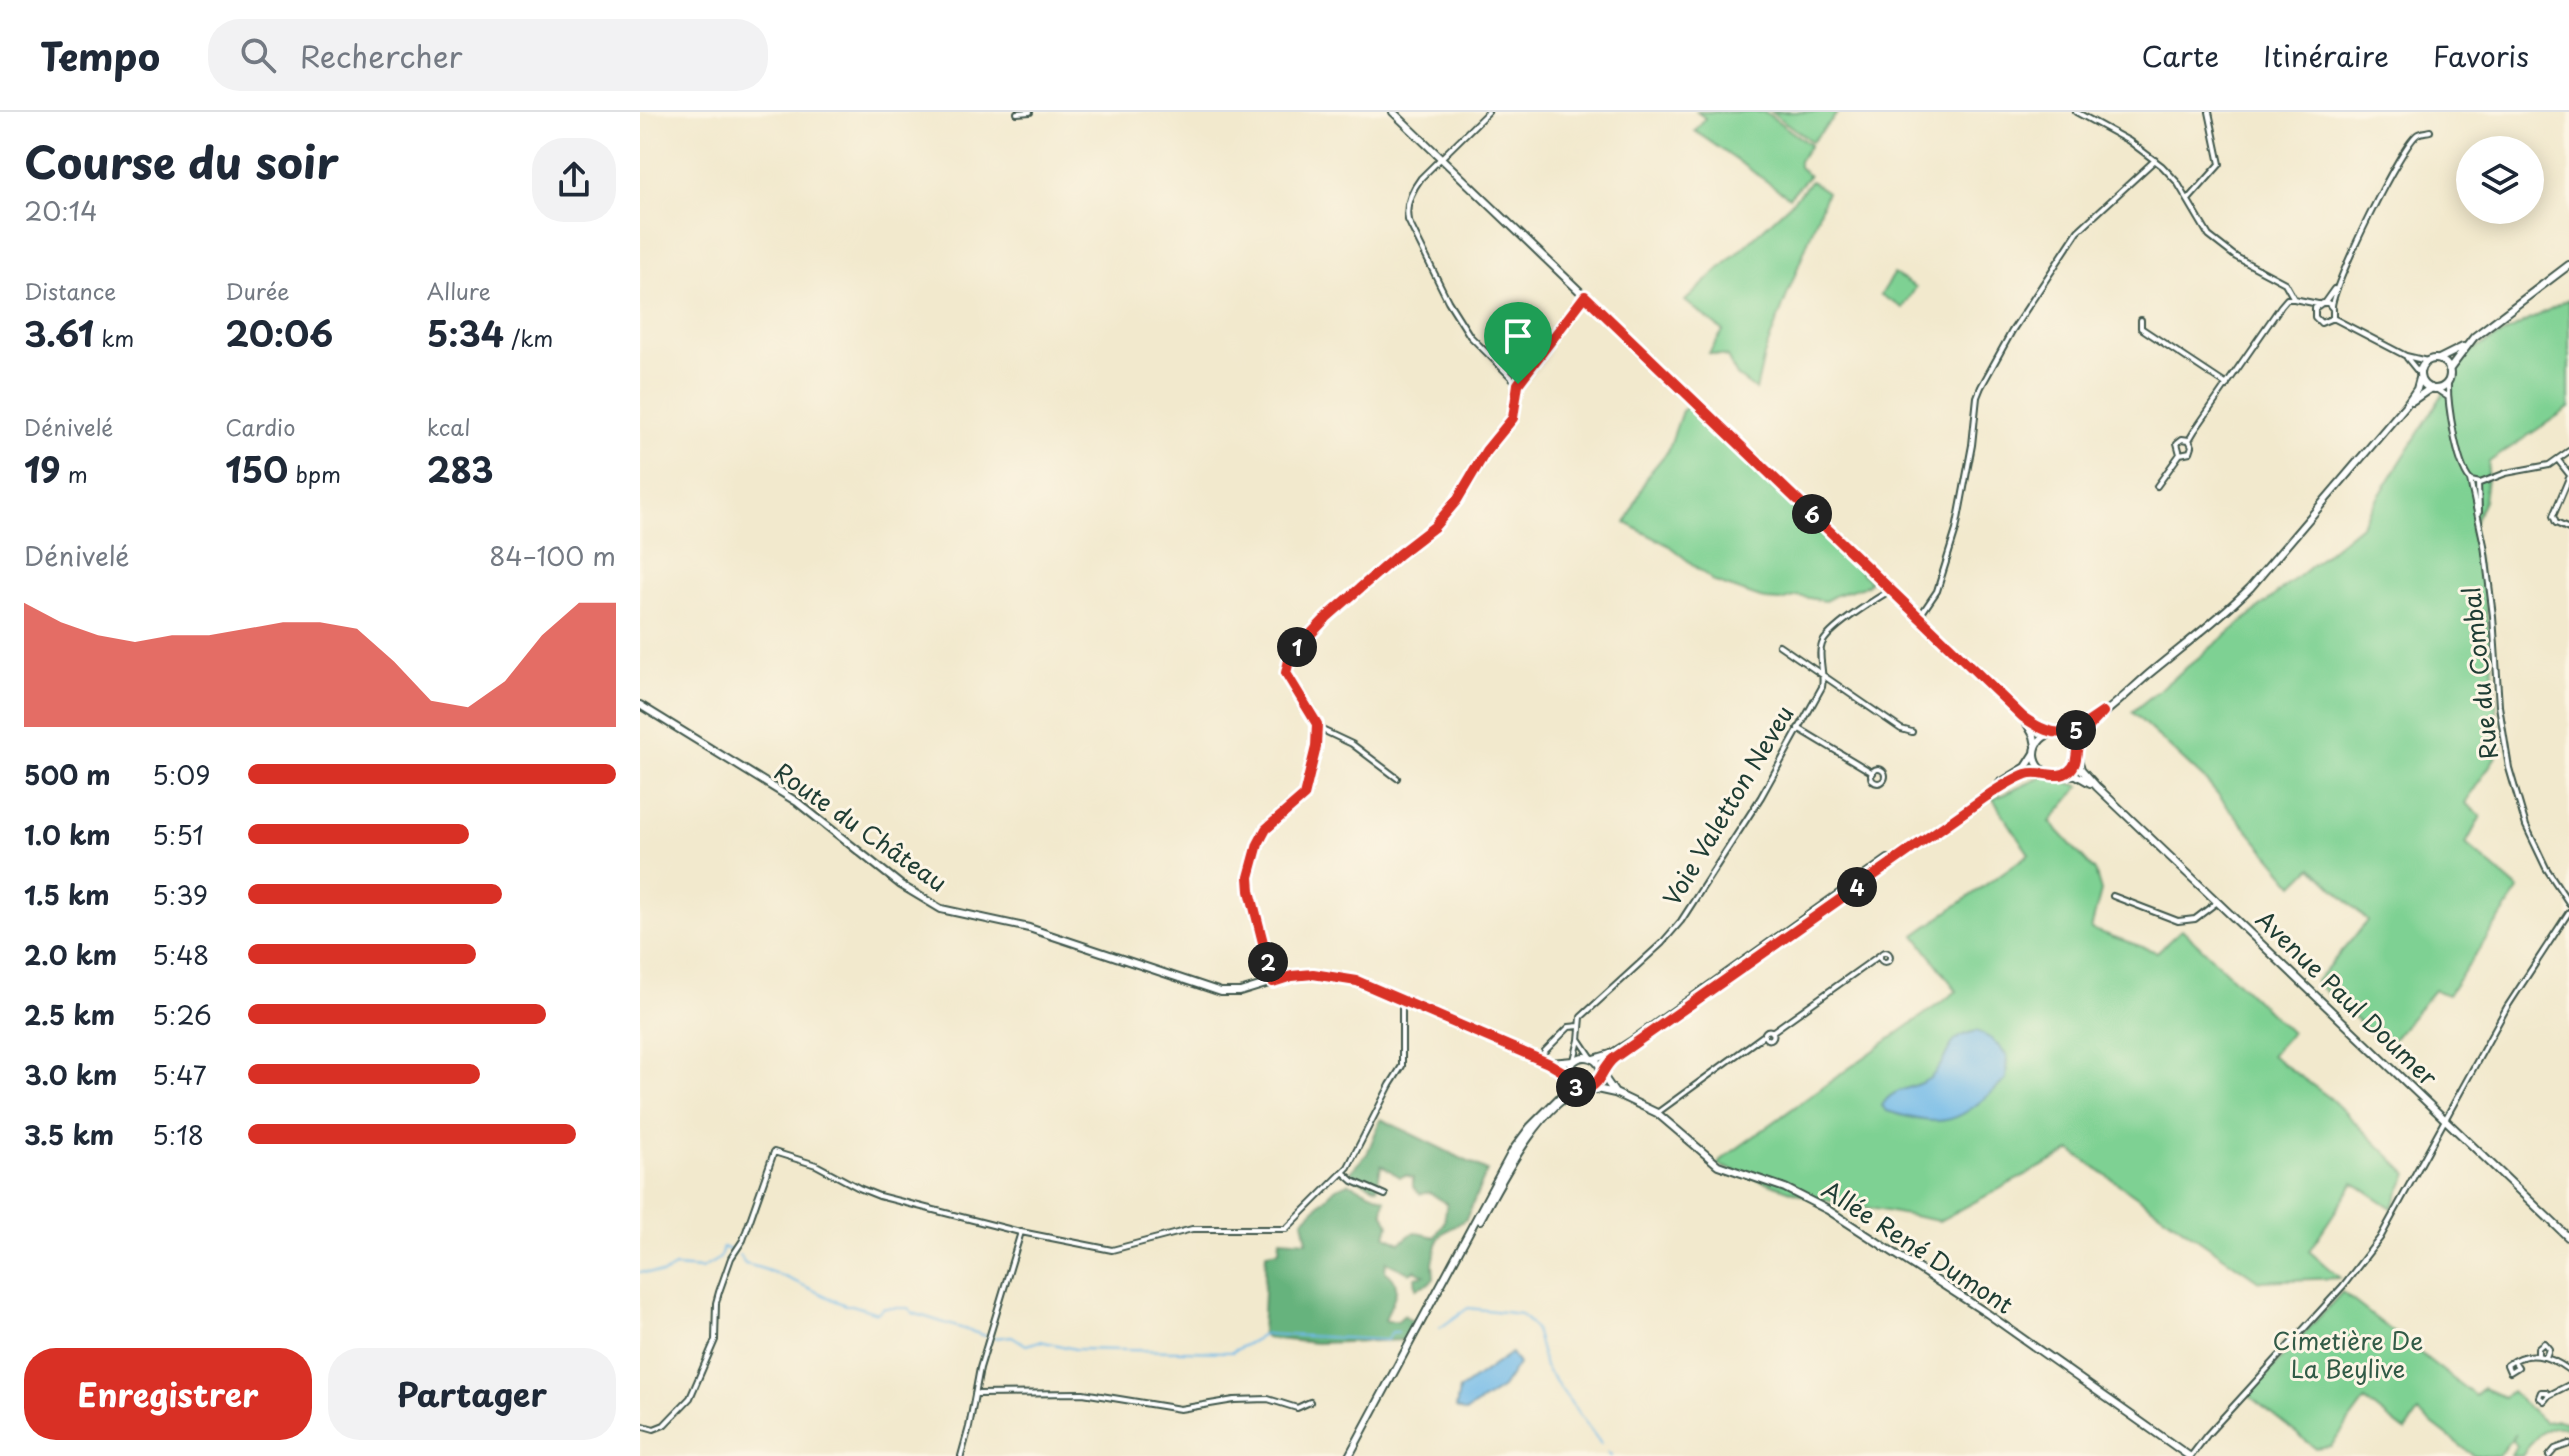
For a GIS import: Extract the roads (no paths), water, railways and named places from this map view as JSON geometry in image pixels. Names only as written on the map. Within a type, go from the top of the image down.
[{"type":"main road","points":[[1393,112],[2023,717],[2034,736],[2038,764],[2045,772]]},
{"type":"main road","points":[[2023,717],[2053,733],[2063,734],[2080,728],[2218,619],[2250,588],[2406,405],[2417,389],[2427,361],[2439,359],[2466,345],[2569,265]]},
{"type":"main road","points":[[2406,405],[2448,380],[2449,370],[2466,345]]},
{"type":"main road","points":[[2439,359],[2449,370]]},
{"type":"main road","points":[[2420,376],[2424,385],[2434,388]]},
{"type":"main road","name":"Route du Château","points":[[640,705],[797,802],[920,898],[941,909],[1029,928],[1221,992],[1240,992],[1292,976],[1313,974],[1357,981],[1548,1063],[1569,1078]]},
{"type":"main road","points":[[2064,774],[2073,767],[2084,733],[2103,712]]},
{"type":"main road","points":[[1548,1063],[1611,1054],[1630,1042],[1967,805],[2026,767],[2042,738],[2053,733]]},
{"type":"main road","points":[[2063,734],[2074,743],[2081,769],[2097,787]]},
{"type":"main road","points":[[1351,1456],[1518,1152],[1557,1106],[1572,1093],[1592,1088],[1614,1058],[1987,796],[2028,773],[2076,775],[2097,787]]},
{"type":"main road","name":"Avenue Paul Doumer","points":[[2097,787],[2569,1238]]},
{"type":"main road","points":[[1593,1058],[1602,1073]]},
{"type":"main road","points":[[1351,1456],[1513,1150],[1530,1127],[1561,1096],[1573,1061]]},
{"type":"main road","name":"Allée René Dumont","points":[[1602,1073],[1615,1093]]},
{"type":"main road","points":[[1569,1078],[1574,1086],[1583,1089]]},
{"type":"main road","name":"Allée René Dumont","points":[[1592,1088],[1615,1093],[1657,1113],[1718,1165],[1785,1188],[1841,1219],[1988,1314],[2190,1456]]},
{"type":"street","points":[[1017,113],[1030,112]]},
{"type":"street","points":[[1488,112],[1414,187],[1406,212],[1448,301],[1470,336],[1518,384]]},
{"type":"street","points":[[2076,112],[2129,141],[2155,160],[2171,175],[2209,236],[2236,257],[2285,283],[2294,299]]},
{"type":"street","points":[[2188,200],[2220,164],[2209,112]]},
{"type":"street","points":[[2333,318],[2336,287],[2347,260],[2407,150],[2420,133],[2430,131]]},
{"type":"street","points":[[1920,616],[1937,591],[1956,530],[1981,387],[2012,331],[2078,231],[2155,160]]},
{"type":"street","points":[[2314,313],[2336,287]]},
{"type":"street","points":[[1397,778],[1352,744],[1318,728],[1286,673],[1290,656],[1327,617],[1434,527],[1457,500],[1486,451],[1513,418],[1518,384],[1585,296]]},
{"type":"street","points":[[2189,440],[2287,299],[2332,306]]},
{"type":"street","points":[[2304,302],[2321,323],[2333,318]]},
{"type":"street","points":[[2333,318],[2406,356],[2427,361]]},
{"type":"street","points":[[2141,320],[2141,328],[2227,385]]},
{"type":"street","points":[[2406,356],[2420,376]]},
{"type":"street","name":"Rue du Combal","points":[[2448,380],[2453,435],[2464,472],[2470,480],[2480,522]]},
{"type":"street","points":[[2434,388],[2449,398]]},
{"type":"street","points":[[2180,454],[2177,443],[2182,439],[2189,440]]},
{"type":"street","points":[[2180,454],[2186,455],[2192,450],[2189,440]]},
{"type":"street","points":[[2470,480],[2478,483],[2506,473],[2549,465],[2569,451]]},
{"type":"street","points":[[2157,486],[2180,454]]},
{"type":"street","points":[[2558,460],[2569,476],[2553,516],[2556,523],[2569,529]]},
{"type":"street","name":"Rue du Combal","points":[[2478,483],[2493,616],[2499,706],[2509,768],[2527,827],[2546,868],[2569,903]]},
{"type":"street","name":"Voie Valetton Neveu","points":[[1544,1052],[1569,1027],[1579,1026],[1581,1017],[1589,1008],[1673,932],[1761,797],[1822,687],[1822,644],[1834,631],[1883,595]]},
{"type":"street","points":[[1779,645],[1901,729],[1912,732]]},
{"type":"street","points":[[1273,982],[1249,877],[1258,844],[1266,829],[1304,796],[1318,728]]},
{"type":"street","points":[[1798,728],[1873,773]]},
{"type":"street","points":[[2113,896],[2178,921],[2195,919],[2218,902]]},
{"type":"street","points":[[2190,1456],[2364,1262],[2507,1007],[2569,912]]},
{"type":"street","points":[[1657,1113],[1764,1035],[1769,1040],[1773,1038],[1772,1032],[1880,955]]},
{"type":"street","points":[[640,1425],[654,1429],[664,1425],[690,1398],[715,1340],[719,1292],[731,1258],[743,1240],[774,1152],[816,1165],[879,1196],[1021,1232],[1112,1250],[1192,1229],[1286,1229],[1354,1158],[1402,1066],[1402,999]]},
{"type":"street","points":[[1573,1061],[1579,1026]]},
{"type":"street","points":[[1579,1040],[1593,1058]]},
{"type":"street","points":[[1343,1172],[1353,1181],[1385,1195]]},
{"type":"street","points":[[961,1456],[980,1368],[1021,1232]]},
{"type":"street","points":[[2538,1355],[2538,1348],[2544,1343],[2549,1349],[2546,1357]]},
{"type":"street","points":[[2514,1361],[2519,1356],[2538,1355],[2569,1370]]},
{"type":"street","points":[[2549,1395],[2569,1385]]},
{"type":"street","points":[[975,1394],[1083,1393],[1180,1409],[1234,1400],[1268,1399],[1297,1408],[1310,1402]]},
{"type":"street","points":[[2549,1456],[2555,1449],[2569,1444]]},
{"type":"water","points":[[1977,1031],[1993,1040],[2007,1056],[2006,1080],[1976,1105],[1964,1113],[1940,1121],[1909,1117],[1887,1111],[1882,1106],[1891,1095],[1930,1078],[1942,1064],[1952,1044],[1966,1034]]},
{"type":"water","points":[[1511,1353],[1518,1364],[1502,1388],[1465,1412],[1456,1408],[1459,1390]]},
{"type":"waterway","points":[[640,1272],[663,1274],[675,1267],[701,1269],[720,1258],[723,1247],[732,1251]]},
{"type":"waterway","points":[[739,1255],[745,1264],[783,1276],[845,1305],[877,1313],[883,1308],[908,1308],[913,1313],[986,1336]]},
{"type":"waterway","points":[[1440,1328],[1468,1308],[1521,1314],[1535,1329],[1545,1367],[1601,1444]]},
{"type":"waterway","points":[[994,1338],[1012,1336],[1026,1345],[1040,1341],[1075,1349],[1232,1352],[1265,1334],[1387,1340],[1392,1332],[1398,1332]]},
{"type":"waterway","points":[[1607,1452],[1611,1456]]},
{"type":"park label","name":"Cimetière De La Beylive","points":[[2348,1356]]}]
